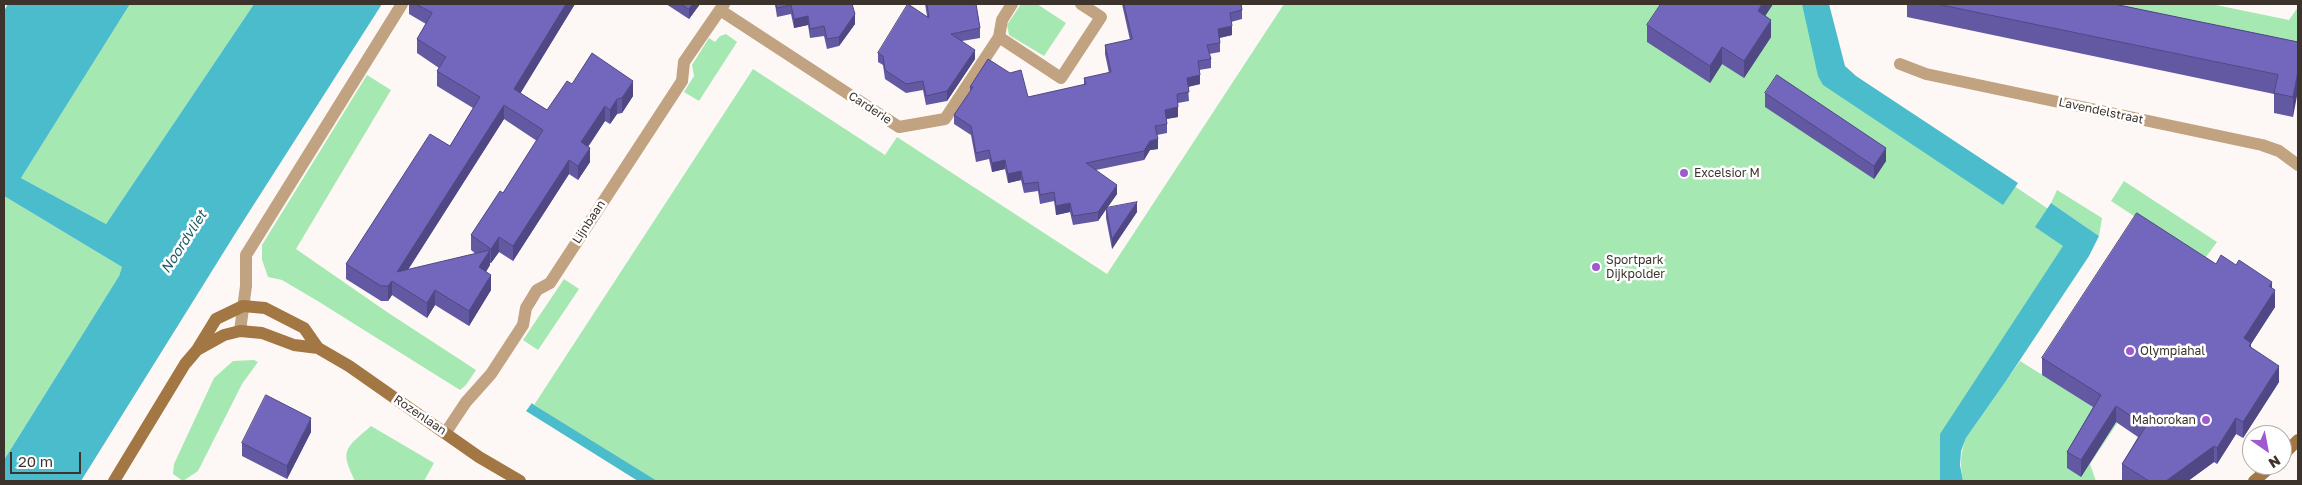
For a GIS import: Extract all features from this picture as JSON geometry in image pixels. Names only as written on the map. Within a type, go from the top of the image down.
[{"type":"street","points":[[197,350],[224,335],[240,331],[246,286],[246,255],[402,4]]},
{"type":"street","name":"Carderie","points":[[722,7],[899,128],[945,119],[999,37],[1002,20],[1012,4]]},
{"type":"street","points":[[999,37],[1061,78],[1101,17],[1081,4]]},
{"type":"street","name":"Lijnbaan","points":[[446,432],[466,402],[491,374],[523,325],[526,308],[537,290],[550,283],[682,81],[684,62],[722,7]]},
{"type":"street","name":"Lavendelstraat","points":[[1900,64],[1926,74],[2262,145],[2279,151],[2298,165]]},
{"type":"street","points":[[114,481],[185,364],[197,350],[216,319],[243,306]]},
{"type":"street","name":"Rozenlaan","points":[[243,306],[266,308],[304,328],[318,348]]},
{"type":"street","name":"Rozenlaan","points":[[240,331],[262,333],[294,345],[318,348],[349,366],[446,432],[479,457],[520,481]]},
{"type":"green space","points":[[130,4],[254,4],[106,224],[21,178]]},
{"type":"green space","points":[[1021,4],[1037,4],[1066,23],[1044,56],[1009,35],[1007,25]]},
{"type":"green space","name":"Sportpark Dijkpolder","points":[[1284,4],[1820,4],[1836,66],[2087,235],[1948,440],[1948,481],[647,481],[534,405],[753,69],[885,155],[897,137],[1107,274]]},
{"type":"green space","points":[[2040,4],[2211,4],[2289,20],[2298,7],[2298,61]]},
{"type":"green space","points":[[726,34],[737,42],[699,101],[684,92],[694,76],[692,65],[709,38],[715,42],[720,36]]},
{"type":"green space","points":[[367,75],[391,90],[296,249],[387,312],[476,370],[466,385],[460,390],[316,300],[282,280],[268,277],[262,260],[262,245]]},
{"type":"green space","points":[[2124,181],[2217,242],[2203,261],[2111,201]]},
{"type":"green space","points":[[2057,190],[2102,218],[2099,236],[2051,203]]},
{"type":"green space","points":[[4,196],[122,267],[119,276],[4,460]]},
{"type":"green space","points":[[564,279],[579,289],[538,350],[523,340]]},
{"type":"green space","points":[[254,360],[258,362],[242,384],[198,471],[183,481],[173,474],[174,464],[214,378],[233,361]]},
{"type":"green space","points":[[2020,361],[2118,422],[2090,464],[2096,481],[1963,481],[1961,459],[1966,438]]},
{"type":"green space","points":[[371,426],[434,463],[424,481],[355,481],[346,455],[356,439]]},
{"type":"water","name":"Noordvliet","points":[[8,4],[130,4],[21,178],[106,224],[254,4],[382,4],[235,234],[81,481],[4,481],[4,460],[119,276],[122,267],[4,196],[4,11]]},
{"type":"water","points":[[1802,4],[1829,4],[1845,66],[1856,76],[2018,183],[2003,205],[1823,85],[1818,76]]},
{"type":"water","points":[[2051,203],[2099,236],[2089,256],[1966,438],[1961,451],[1960,465],[1963,481],[1940,481],[1940,434],[2063,246],[2035,227]]},
{"type":"water","points":[[532,403],[657,481],[638,481],[526,411]]},
{"type":"building","points":[[416,4],[566,4],[514,89],[547,110],[567,81],[572,84],[592,53],[633,81],[622,98],[617,99],[610,110],[605,106],[581,142],[590,148],[578,166],[569,160],[513,246],[499,237],[491,249],[471,235],[500,191],[503,193],[543,130],[504,105],[397,272],[490,250],[479,267],[491,275],[469,311],[435,290],[427,303],[392,281],[388,286],[381,286],[346,264],[430,134],[450,146],[480,97],[437,71],[446,57],[417,39],[432,13]]},
{"type":"building","points":[[681,4],[693,4],[689,9]]},
{"type":"building","points":[[776,4],[852,4],[855,14],[839,37],[827,39],[824,26],[810,29],[808,16],[794,19],[791,5],[777,8]]},
{"type":"building","points":[[908,4],[929,18],[927,4],[976,4],[980,28],[951,34],[975,50],[947,91],[926,96],[923,81],[906,84],[885,70],[883,56],[878,53]]},
{"type":"building","points":[[1124,4],[1241,4],[1242,10],[1230,13],[1232,26],[1218,29],[1220,43],[1207,45],[1211,59],[1198,61],[1200,75],[1187,78],[1189,92],[1177,94],[1178,107],[1165,110],[1167,124],[1155,126],[1158,139],[1150,141],[1144,151],[1086,163],[1117,185],[1098,212],[1073,216],[1070,203],[1056,206],[1054,192],[1040,195],[1038,182],[1024,184],[1021,171],[1008,174],[1005,160],[992,163],[989,150],[976,153],[971,126],[954,115],[973,87],[970,87],[988,59],[1010,73],[1021,70],[1028,97],[1086,84],[1084,78],[1111,72],[1105,45],[1132,39]]},
{"type":"building","points":[[1661,4],[1762,4],[1758,11],[1771,20],[1744,61],[1722,47],[1710,66],[1647,25]]},
{"type":"building","points":[[1937,4],[2114,4],[2298,42],[2298,71],[2293,97],[2274,93],[2278,75]]},
{"type":"building","points":[[1777,75],[1886,148],[1874,166],[1765,93]]},
{"type":"building","points":[[1137,202],[1112,239],[1106,208]]},
{"type":"building","points":[[2137,213],[2216,264],[2221,255],[2236,265],[2239,260],[2272,282],[2269,286],[2275,290],[2244,338],[2251,343],[2249,346],[2279,366],[2243,422],[2236,418],[2217,448],[2214,446],[2166,481],[2149,481],[2122,464],[2146,426],[2116,406],[2081,460],[2067,452],[2101,395],[2042,358]]},
{"type":"building","points":[[266,395],[311,418],[287,466],[242,443]]},
{"type":"place","name":"Excelsior M","points":[[1684,173]]},
{"type":"place","name":"Sportpark Dijkpolder","points":[[1596,267]]},
{"type":"place","name":"Olympiahal","points":[[2130,351]]},
{"type":"place","name":"Mahorokan","points":[[2206,420]]}]
